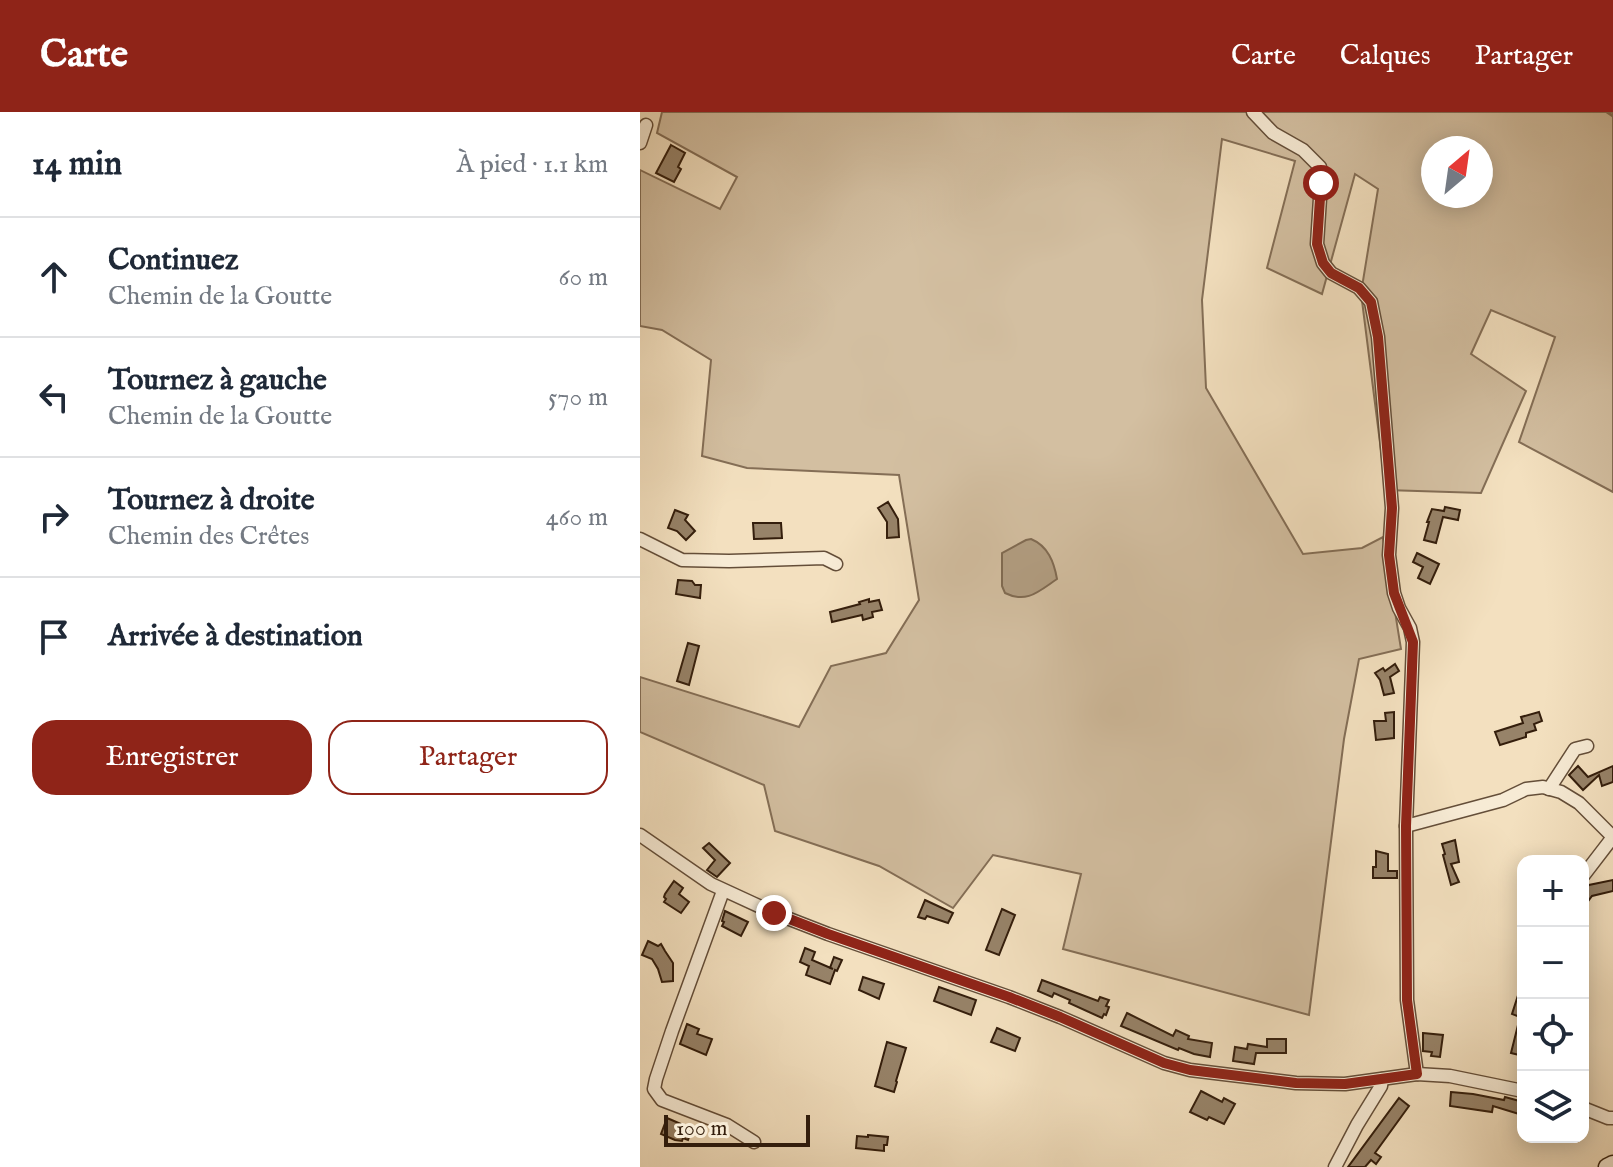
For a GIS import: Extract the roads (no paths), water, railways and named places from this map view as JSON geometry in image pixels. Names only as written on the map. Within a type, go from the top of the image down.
[{"type":"main road","points":[[1607,1167],[1613,1164]]},
{"type":"street","points":[[1253,112],[1273,133],[1303,150],[1320,167],[1317,244],[1323,263],[1331,273],[1359,288],[1371,302],[1378,337],[1392,508],[1389,555],[1394,593],[1413,642],[1406,826],[1407,1000],[1417,1074]]},
{"type":"street","points":[[640,143],[646,125]]},
{"type":"street","points":[[640,539],[682,560],[824,558],[836,564]]},
{"type":"street","points":[[1549,789],[1575,749],[1587,746]]},
{"type":"street","points":[[1406,826],[1503,800],[1526,789],[1543,787],[1561,792],[1579,803],[1613,837],[1589,866]]},
{"type":"street","points":[[640,835],[723,891],[828,934],[1009,997],[1164,1063],[1190,1070],[1296,1083],[1345,1084],[1417,1074],[1450,1076],[1517,1090]]},
{"type":"street","points":[[723,891],[654,1089],[662,1100],[727,1125],[754,1142]]},
{"type":"street","points":[[1335,1167],[1381,1086],[1382,1079]]},
{"type":"street","points":[[1589,1110],[1611,1119]]},
{"type":"waterway","points":[[1607,112],[1613,116]]}]
